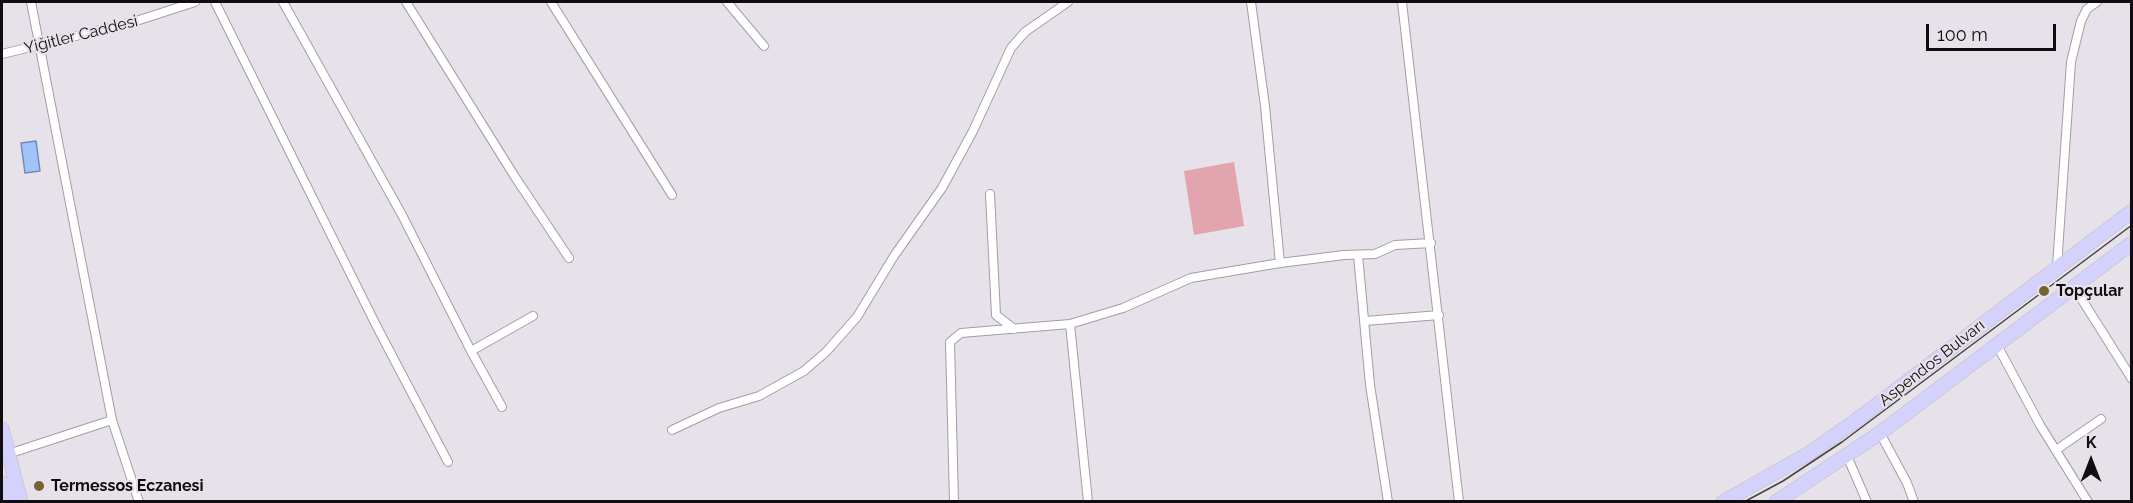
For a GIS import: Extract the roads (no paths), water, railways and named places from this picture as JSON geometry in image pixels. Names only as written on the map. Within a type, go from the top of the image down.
[{"type":"main road","name":"Aspendos Bulvarı","points":[[1723,501],[1808,454],[1854,422],[2132,211]]},
{"type":"main road","name":"Aspendos Bulvarı","points":[[1776,501],[1880,433],[2132,243]]},
{"type":"main road","points":[[2,429],[21,501]]},
{"type":"main road","points":[[2,483],[8,501]]},
{"type":"street","points":[[31,2],[112,420],[139,501]]},
{"type":"street","name":"Yiğitler Caddesi","points":[[2,54],[133,22],[195,2]]},
{"type":"street","points":[[215,2],[372,317],[448,462]]},
{"type":"street","points":[[283,2],[402,215],[502,407]]},
{"type":"street","points":[[406,2],[515,177],[569,258]]},
{"type":"street","points":[[551,2],[672,195]]},
{"type":"street","points":[[728,2],[764,46]]},
{"type":"street","points":[[672,430],[719,408],[759,396],[804,371],[826,352],[858,317],[905,239],[936,197],[973,131],[1011,48],[1025,32],[1068,2]]},
{"type":"street","points":[[1251,2],[1266,106],[1280,263]]},
{"type":"street","points":[[1402,2],[1459,501]]},
{"type":"street","points":[[2057,266],[2071,62],[2081,21],[2087,9],[2097,2]]},
{"type":"street","points":[[990,194],[996,315],[1014,329]]},
{"type":"street","points":[[954,501],[951,342],[961,333],[1070,324],[1123,308],[1191,278],[1280,263],[1375,254],[1395,245],[1431,243]]},
{"type":"street","points":[[1358,255],[1370,385],[1388,501]]},
{"type":"street","points":[[2073,287],[2132,379]]},
{"type":"street","points":[[1365,321],[1439,315]]},
{"type":"street","points":[[471,351],[533,316]]},
{"type":"street","points":[[1070,324],[1088,501]]},
{"type":"street","points":[[1997,345],[2056,450],[2088,501]]},
{"type":"street","points":[[2056,450],[2101,419]]},
{"type":"street","points":[[8,454],[112,420]]},
{"type":"street","points":[[1880,433],[1914,501]]},
{"type":"street","points":[[1847,456],[1867,501]]},
{"type":"water","points":[[36,141],[40,171],[25,173],[21,143]]},
{"type":"tram line","points":[[1744,502],[1783,481],[1842,442],[2132,225]]},
{"type":"place","name":"Topçular","points":[[2044,291]]},
{"type":"place","name":"Termessos Eczanesi","points":[[39,486]]}]
